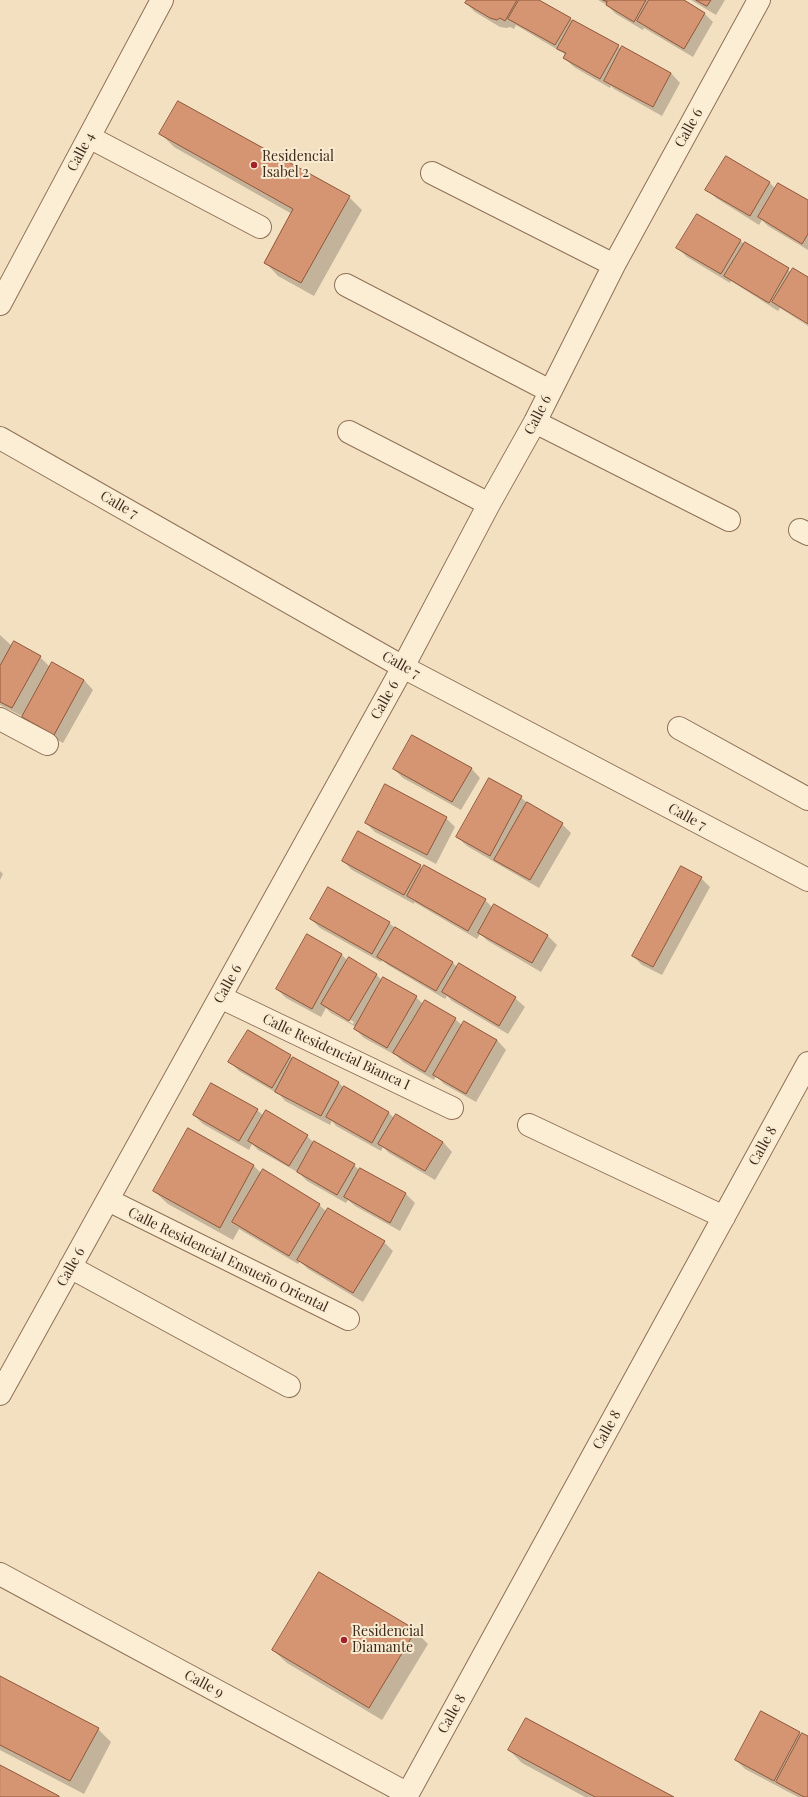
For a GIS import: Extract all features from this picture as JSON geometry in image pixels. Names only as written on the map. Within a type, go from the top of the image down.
[{"type":"street","name":"Calle 4","points":[[0,304],[162,0]]},
{"type":"street","name":"Calle 6","points":[[0,1394],[403,667],[489,504],[535,422],[614,265],[759,0]]},
{"type":"street","points":[[89,137],[260,227]]},
{"type":"street","points":[[432,173],[614,265]]},
{"type":"street","points":[[346,285],[550,391]]},
{"type":"street","points":[[535,422],[729,520]]},
{"type":"street","points":[[349,432],[489,504]]},
{"type":"street","name":"Calle 7","points":[[0,438],[403,667],[808,880]]},
{"type":"street","points":[[0,719],[47,744]]},
{"type":"street","points":[[679,728],[808,799]]},
{"type":"street","name":"Calle Residencial Bianca I","points":[[220,997],[452,1108]]},
{"type":"street","name":"Calle 8","points":[[407,1795],[808,1063]]},
{"type":"street","points":[[529,1125],[724,1217]]},
{"type":"street","name":"Calle Residencial Ensueño Oriental","points":[[108,1200],[348,1319]]},
{"type":"street","points":[[70,1267],[289,1386]]},
{"type":"street","name":"Calle 9","points":[[0,1574],[407,1795]]},
{"type":"building","points":[[467,0],[517,0],[505,21],[500,18],[497,20],[490,18],[465,3]]},
{"type":"building","points":[[519,0],[539,0],[571,18],[555,45],[508,19]]},
{"type":"building","points":[[603,0],[646,0],[634,22],[606,5],[607,2]]},
{"type":"building","points":[[649,0],[684,0],[705,13],[684,49],[637,21]]},
{"type":"building","points":[[696,0],[711,0],[707,6]]},
{"type":"building","points":[[573,20],[619,45],[600,79],[563,58],[566,53],[557,49]]},
{"type":"building","points":[[622,46],[671,73],[653,107],[604,81]]},
{"type":"building","name":"Residencial Isabel 2","points":[[178,101],[350,196],[301,283],[264,263],[293,209],[159,134]]},
{"type":"building","points":[[726,156],[770,182],[750,216],[705,190]]},
{"type":"building","points":[[778,183],[808,200],[808,234],[802,244],[758,217]]},
{"type":"building","points":[[697,214],[741,240],[721,274],[676,248]]},
{"type":"building","points":[[745,242],[789,268],[769,303],[724,276]]},
{"type":"building","points":[[793,268],[808,277],[808,324],[772,302]]},
{"type":"building","points":[[14,641],[41,656],[12,708],[0,702],[0,666]]},
{"type":"building","points":[[52,662],[84,680],[54,735],[22,717]]},
{"type":"building","points":[[412,735],[472,768],[452,802],[393,769]]},
{"type":"building","points":[[489,778],[522,796],[490,856],[456,837]]},
{"type":"building","points":[[385,784],[447,817],[427,855],[365,823]]},
{"type":"building","points":[[527,802],[563,823],[530,880],[494,860]]},
{"type":"building","points":[[358,831],[421,865],[404,895],[342,861]]},
{"type":"building","points":[[424,865],[486,899],[468,931],[407,896]]},
{"type":"building","points":[[681,866],[702,877],[653,967],[632,956]]},
{"type":"building","points":[[328,887],[390,922],[372,954],[310,919]]},
{"type":"building","points":[[494,904],[548,935],[532,963],[478,933]]},
{"type":"building","points":[[395,927],[453,962],[436,991],[377,957]]},
{"type":"building","points":[[307,934],[342,954],[312,1009],[276,989]]},
{"type":"building","points":[[349,957],[377,974],[349,1021],[321,1004]]},
{"type":"building","points":[[459,963],[516,997],[499,1026],[442,992]]},
{"type":"building","points":[[383,977],[417,996],[387,1048],[354,1029]]},
{"type":"building","points":[[425,1000],[456,1018],[425,1072],[393,1053]]},
{"type":"building","points":[[464,1021],[497,1040],[466,1094],[433,1075]]},
{"type":"building","points":[[248,1030],[291,1055],[272,1088],[228,1062]]},
{"type":"building","points":[[293,1057],[339,1082],[321,1116],[275,1092]]},
{"type":"building","points":[[211,1083],[258,1109],[239,1141],[193,1115]]},
{"type":"building","points":[[344,1086],[389,1112],[372,1143],[326,1117]]},
{"type":"building","points":[[266,1110],[308,1135],[289,1166],[248,1141]]},
{"type":"building","points":[[396,1114],[443,1142],[425,1171],[378,1144]]},
{"type":"building","points":[[188,1128],[254,1165],[220,1228],[153,1191]]},
{"type":"building","points":[[314,1141],[355,1164],[337,1195],[297,1172]]},
{"type":"building","points":[[360,1168],[406,1193],[390,1223],[344,1197]]},
{"type":"building","points":[[263,1169],[320,1204],[289,1256],[232,1222]]},
{"type":"building","points":[[328,1208],[385,1241],[353,1293],[297,1260]]},
{"type":"building","name":"Residencial Diamante","points":[[319,1572],[416,1630],[369,1708],[272,1650]]},
{"type":"building","points":[[0,1676],[99,1728],[70,1781],[0,1745]]},
{"type":"building","points":[[761,1711],[800,1732],[774,1781],[735,1760]]},
{"type":"building","points":[[526,1718],[674,1797],[595,1797],[508,1750]]},
{"type":"building","points":[[802,1733],[808,1736],[808,1797],[804,1797],[776,1782]]},
{"type":"building","points":[[0,1765],[59,1796],[59,1797],[0,1797]]},
{"type":"place","name":"Residencial Isabel 2","points":[[254,165]]},
{"type":"place","name":"Residencial Diamante","points":[[344,1640]]}]
